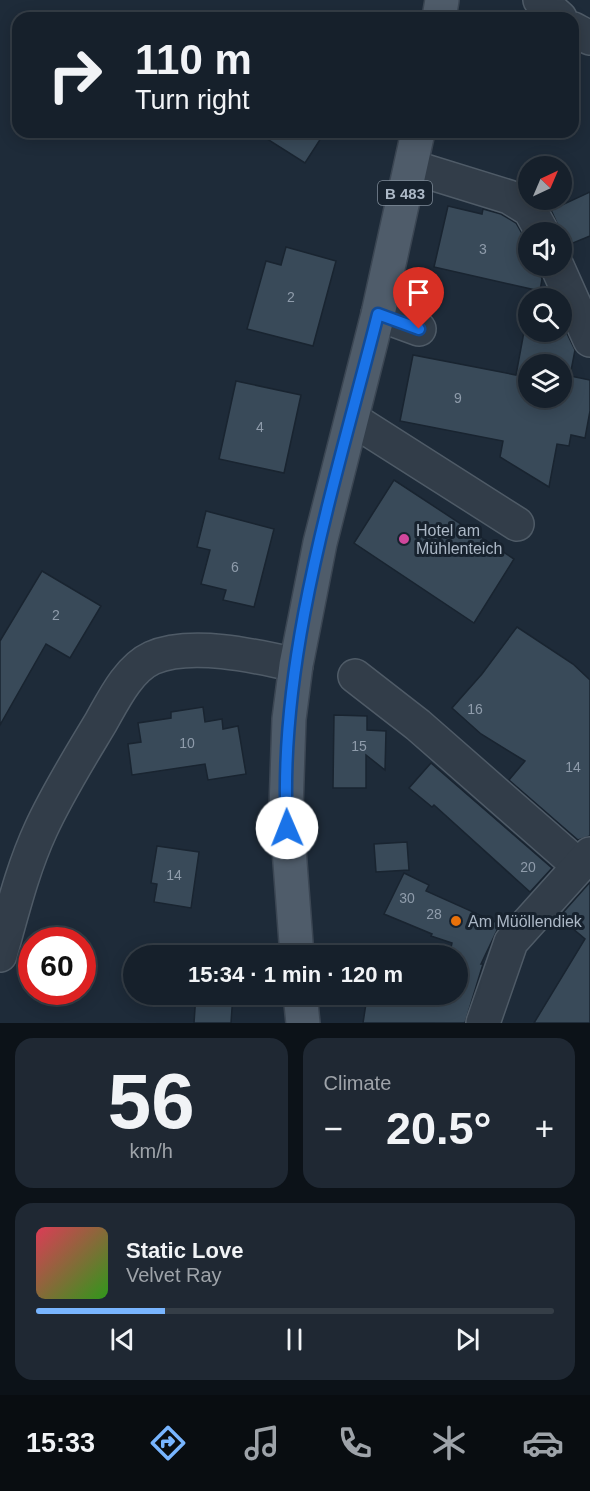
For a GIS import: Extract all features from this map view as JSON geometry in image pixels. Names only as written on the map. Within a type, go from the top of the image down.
[{"type":"main road","name":"B 483","points":[[296,945],[286,809],[289,719],[296,665],[320,543],[378,314],[417,138]]},
{"type":"main road","points":[[301,1005],[303,1023]]},
{"type":"street","points":[[540,0],[553,12]]},
{"type":"street","points":[[412,167],[509,196],[530,210],[537,222]]},
{"type":"street","points":[[561,276],[590,340]]},
{"type":"street","points":[[378,314],[419,329]]},
{"type":"street","points":[[352,419],[517,524]]},
{"type":"street","points":[[0,955],[19,885],[40,831],[62,788],[132,674],[151,658],[191,650],[241,653],[296,665]]},
{"type":"street","points":[[355,676],[584,860],[511,942],[483,1023]]},
{"type":"building","points":[[265,138],[321,138],[305,163]]},
{"type":"building","points":[[590,192],[590,236],[572,243],[572,222],[556,222],[551,210],[572,210],[572,200]]},
{"type":"building","points":[[448,206],[482,214],[483,209],[501,214],[518,226],[518,276],[541,276],[542,279],[540,288],[527,288],[434,267]]},
{"type":"building","points":[[286,247],[336,261],[313,346],[247,329],[266,261],[281,265]]},
{"type":"building","points":[[522,342],[571,342],[575,350],[572,366],[572,354],[520,354]]},
{"type":"building","points":[[413,355],[516,375],[518,364],[518,408],[572,408],[572,376],[590,380],[590,411],[585,438],[571,435],[569,446],[557,444],[549,487],[500,457],[503,441],[400,421]]},
{"type":"building","points":[[236,381],[301,395],[284,473],[219,459]]},
{"type":"building","points":[[394,480],[514,559],[474,623],[354,543]]},
{"type":"building","points":[[206,511],[274,529],[254,607],[223,600],[226,590],[201,584],[210,550],[197,547]]},
{"type":"building","points":[[42,571],[101,606],[70,658],[46,644],[0,725],[0,641]]},
{"type":"building","points":[[517,627],[573,664],[590,680],[590,836],[578,840],[509,780],[525,761],[481,734],[452,708],[482,674]]},
{"type":"building","points":[[203,707],[205,722],[222,719],[223,729],[238,726],[246,774],[208,780],[205,764],[132,775],[128,744],[141,742],[138,723],[171,718],[171,712]]},
{"type":"building","points":[[334,715],[367,716],[367,730],[386,731],[385,770],[366,755],[366,788],[333,788]]},
{"type":"building","points":[[431,763],[552,868],[530,892],[434,805],[432,807],[409,788]]},
{"type":"building","points":[[407,842],[409,870],[376,872],[374,844]]},
{"type":"building","points":[[157,846],[199,852],[191,908],[154,902],[157,884],[151,883]]},
{"type":"building","points":[[404,873],[429,885],[426,891],[500,924],[481,964],[483,964],[465,1023],[363,1023],[366,1005],[468,1005],[468,945],[452,945],[452,943],[384,914]]},
{"type":"building","points":[[590,882],[590,1023],[534,1023],[585,939],[559,917]]},
{"type":"building","points":[[195,1005],[232,1005],[231,1023],[194,1023]]},
{"type":"place","name":"Hotel am Mühlenteich","points":[[404,539]]},
{"type":"place","name":"Am Müöllendiek","points":[[456,921]]},
{"type":"route","points":[[287,828],[289,719],[296,665],[320,543],[378,314],[419,329]]}]
